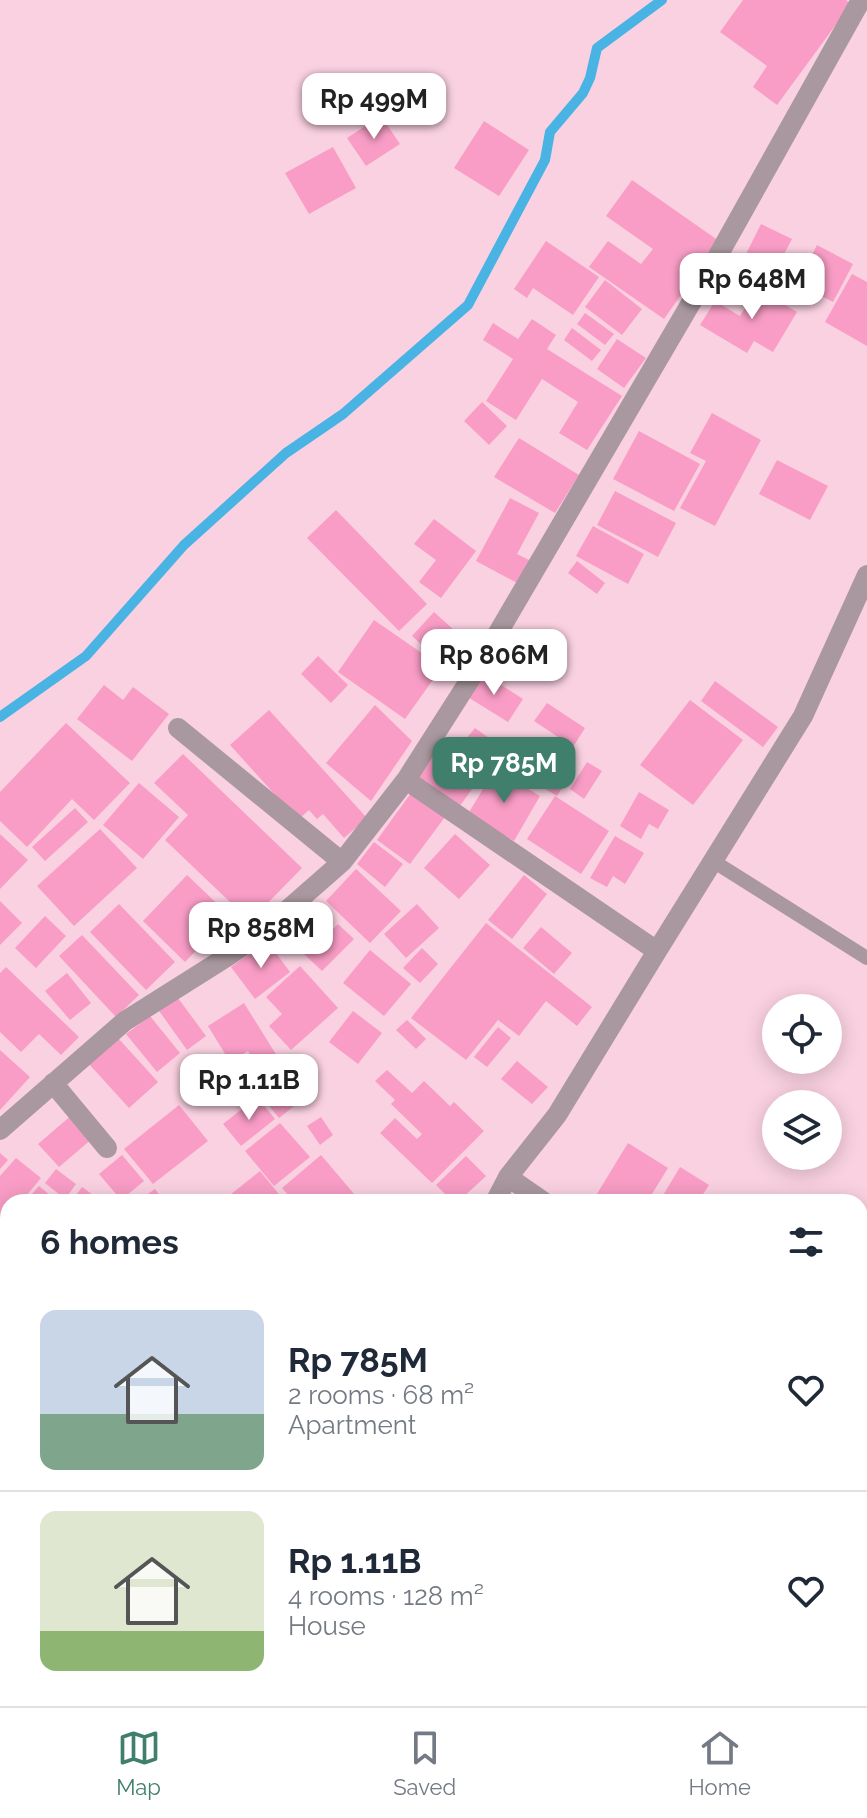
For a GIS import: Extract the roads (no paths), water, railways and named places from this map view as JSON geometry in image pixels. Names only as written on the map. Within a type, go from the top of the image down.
[{"type":"street","points":[[0,1130],[125,1021],[261,933],[342,862],[406,780],[478,667],[697,293],[861,0]]},
{"type":"street","points":[[499,1194],[508,1177],[557,1115],[803,716],[867,575]]},
{"type":"street","points":[[178,728],[342,862]]},
{"type":"street","points":[[406,780],[657,951]]},
{"type":"street","points":[[53,1083],[107,1148]]},
{"type":"street","points":[[508,1177],[532,1194]]},
{"type":"lane","points":[[713,861],[867,958]]},
{"type":"waterway","points":[[0,717],[86,656],[184,545],[286,453],[343,414],[468,305],[545,160],[550,132],[583,93],[597,48],[662,0]]}]
